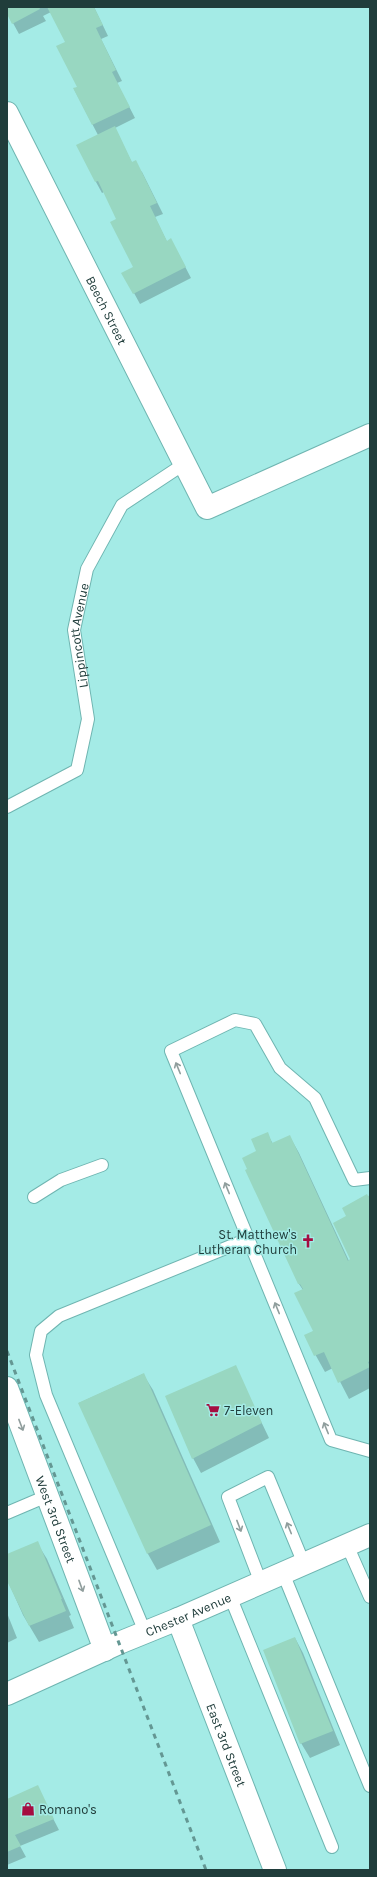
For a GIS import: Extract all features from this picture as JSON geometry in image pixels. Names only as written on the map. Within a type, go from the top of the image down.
[{"type":"street","name":"Beech Street","points":[[7,114],[206,508],[370,435]]},
{"type":"street","name":"West 3rd Street","points":[[7,1388],[105,1650]]},
{"type":"street","name":"Chester Avenue","points":[[7,1694],[145,1632],[370,1535]]},
{"type":"street","name":"East 3rd Street","points":[[178,1619],[275,1870]]},
{"type":"lane","name":"Lippincott Avenue","points":[[7,808],[77,770],[88,719],[74,630],[87,569],[122,505],[184,464]]},
{"type":"lane","points":[[370,1178],[354,1180],[315,1098],[280,1068],[255,1024],[235,1020],[171,1051],[331,1440],[370,1451]]},
{"type":"lane","points":[[34,1197],[61,1180],[102,1165]]},
{"type":"lane","points":[[145,1632],[46,1395],[36,1355],[41,1331],[60,1316],[248,1239]]},
{"type":"lane","points":[[261,1583],[228,1497],[268,1478],[304,1564]]},
{"type":"lane","points":[[7,1513],[47,1496]]},
{"type":"lane","points":[[347,1545],[370,1596]]},
{"type":"lane","points":[[283,1573],[370,1786]]},
{"type":"lane","points":[[230,1596],[332,1847]]},
{"type":"building","points":[[7,7],[39,7],[40,9],[12,24],[7,14]]},
{"type":"building","points":[[47,7],[94,7],[103,25],[96,28],[116,70],[112,72],[130,107],[92,125],[73,88],[77,87],[56,46],[65,42]]},
{"type":"building","points":[[115,126],[132,162],[136,160],[157,203],[150,206],[167,241],[171,238],[186,267],[133,294],[121,273],[133,267],[110,222],[116,219],[98,181],[95,182],[76,145]]},
{"type":"building","name":"St. Matthew's Lutheran Church","points":[[268,1132],[272,1143],[290,1135],[348,1261],[350,1259],[333,1223],[346,1216],[342,1208],[367,1194],[368,1196],[370,1195],[370,1361],[368,1362],[370,1367],[338,1383],[324,1352],[314,1356],[304,1335],[313,1331],[294,1293],[303,1289],[300,1284],[298,1284],[245,1170],[247,1169],[242,1158],[256,1151],[251,1139]]},
{"type":"building","name":"7-Eleven","points":[[236,1365],[262,1423],[192,1459],[165,1396]]},
{"type":"building","points":[[144,1373],[211,1525],[147,1554],[78,1403]]},
{"type":"building","points":[[38,1541],[66,1611],[29,1626],[7,1581],[7,1554]]},
{"type":"building","points":[[295,1637],[333,1731],[300,1744],[263,1650]]},
{"type":"building","name":"Romano's","points":[[38,1785],[54,1819],[15,1835],[21,1846],[7,1852],[7,1799]]},
{"type":"railway","points":[[7,1351],[206,1870]]},
{"type":"place","name":"St. Matthew's Lutheran Church","points":[[308,1241]]},
{"type":"place","name":"7-Eleven","points":[[213,1410]]},
{"type":"place","name":"Romano's","points":[[28,1809]]}]
